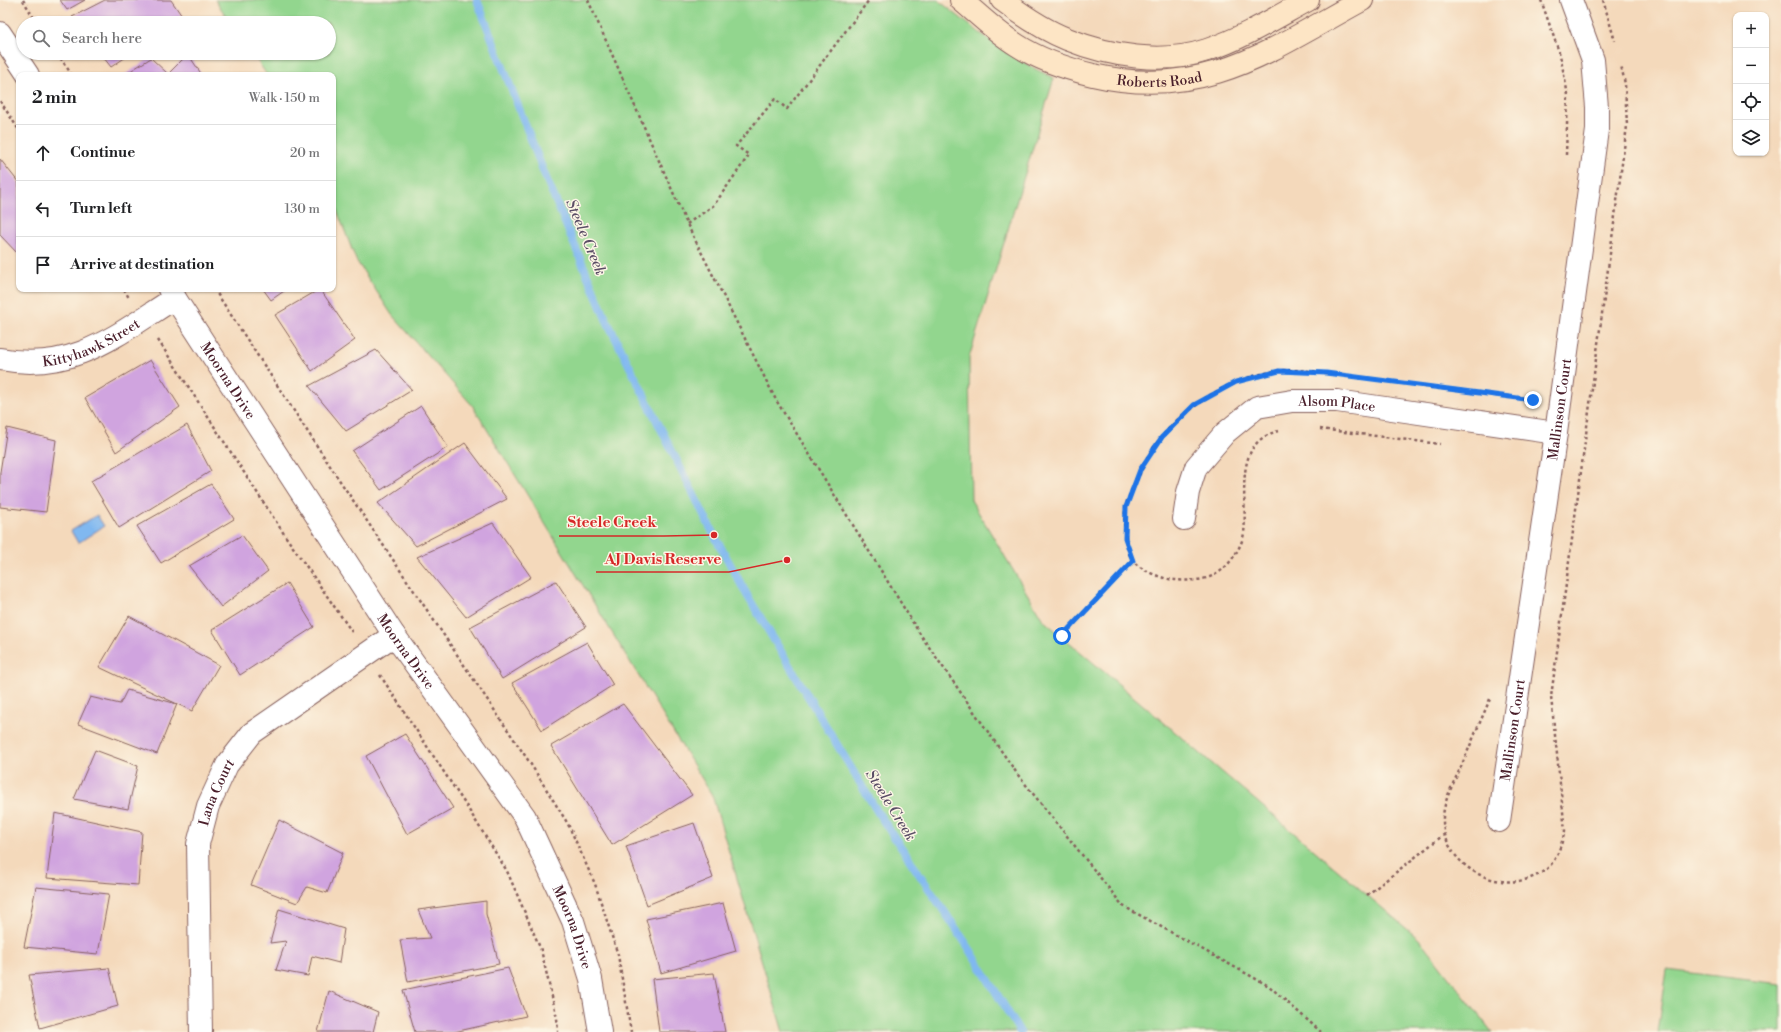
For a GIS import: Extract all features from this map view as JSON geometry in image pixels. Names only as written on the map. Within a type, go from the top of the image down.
[{"type":"street","name":"Roberts Road","points":[[961,0],[1017,45],[1040,57],[1074,70],[1109,79],[1136,83],[1160,83],[1202,77],[1248,61],[1362,0]]},
{"type":"street","name":"Roberts Road","points":[[1002,0],[1037,24],[1066,39],[1106,52],[1136,56],[1169,57],[1206,50],[1253,30],[1308,0]]},
{"type":"street","name":"Mallinson Court","points":[[1499,821],[1556,433],[1597,122],[1593,60],[1571,0]]},
{"type":"street","points":[[0,32],[16,57]]},
{"type":"street","points":[[18,60],[26,72]]},
{"type":"street","name":"Kittyhawk Street","points":[[0,359],[15,362],[48,362],[73,357],[102,345],[172,294]]},
{"type":"street","name":"Moorna Drive","points":[[172,294],[394,635],[525,817],[573,921],[590,979],[600,1032]]},
{"type":"street","name":"Alsom Place","points":[[1184,520],[1188,492],[1196,467],[1225,433],[1257,407],[1292,401],[1337,401],[1556,433]]},
{"type":"street","name":"Lana Court","points":[[201,1032],[198,844],[208,806],[224,772],[252,734],[394,635]]},
{"type":"path","points":[[23,0],[33,16]]},
{"type":"path","points":[[588,0],[687,224],[776,400],[920,634],[1018,775],[1123,906],[1269,986],[1321,1032]]},
{"type":"path","points":[[687,224],[714,205],[749,155],[736,146],[775,99],[787,109],[869,0]]},
{"type":"path","points":[[62,60],[70,72]]},
{"type":"path","points":[[0,101],[16,125]]},
{"type":"path","points":[[216,292],[340,481],[530,763],[568,824],[595,884],[618,955],[631,1032]]},
{"type":"path","points":[[1284,430],[1258,442],[1248,457],[1244,476],[1244,534],[1234,558],[1216,574],[1189,581],[1167,580],[1145,570],[1133,561],[1125,538],[1126,507],[1140,470],[1162,437],[1194,405],[1236,382],[1279,371],[1334,374]]},
{"type":"path","points":[[1418,385],[1533,400]]},
{"type":"path","points":[[1313,428],[1447,445]]},
{"type":"path","points":[[1062,636],[1133,561]]},
{"type":"path","points":[[1367,895],[1446,833]]},
{"type":"green space","points":[[215,0],[938,0],[980,33],[1022,62],[1054,78],[969,358],[971,500],[1043,620],[1420,940],[1492,1032],[783,1032],[712,795],[472,405],[392,315],[356,260],[336,208],[336,72],[265,72],[257,60],[336,60],[336,16],[226,16]]},
{"type":"green space","points":[[1667,970],[1781,984],[1781,1032],[1658,1032]]},
{"type":"water","points":[[97,515],[104,526],[78,543],[71,531]]},
{"type":"building","points":[[60,0],[85,0],[67,10]]},
{"type":"building","points":[[105,0],[171,0],[182,16],[74,16]]},
{"type":"building","points":[[106,60],[122,60],[111,67]]},
{"type":"building","points":[[148,60],[153,60],[166,72],[129,72]]},
{"type":"building","points":[[182,60],[192,60],[200,72],[170,72]]},
{"type":"building","points":[[0,159],[16,179],[16,252],[0,235]]},
{"type":"building","points":[[265,292],[283,292],[271,300]]},
{"type":"building","points":[[315,292],[322,292],[355,340],[312,371],[275,315]]},
{"type":"building","points":[[376,350],[412,390],[346,431],[309,386]]},
{"type":"building","points":[[150,360],[180,407],[116,452],[85,398]]},
{"type":"building","points":[[421,406],[448,447],[381,490],[352,451]]},
{"type":"building","points":[[187,425],[211,471],[119,528],[91,481]]},
{"type":"building","points":[[7,428],[56,440],[46,512],[0,507],[0,472]]},
{"type":"building","points":[[465,443],[507,499],[416,546],[378,503]]},
{"type":"building","points":[[211,484],[234,519],[161,563],[137,526]]},
{"type":"building","points":[[493,523],[531,577],[466,617],[417,557]]},
{"type":"building","points":[[242,535],[268,571],[221,607],[189,566]]},
{"type":"building","points":[[556,581],[586,627],[502,679],[470,627]]},
{"type":"building","points":[[287,583],[314,627],[240,675],[212,630]]},
{"type":"building","points":[[129,616],[219,665],[192,711],[99,667]]},
{"type":"building","points":[[587,642],[613,685],[542,730],[512,683]]},
{"type":"building","points":[[127,690],[177,704],[157,754],[78,724],[90,697],[120,704]]},
{"type":"building","points":[[623,704],[692,795],[612,845],[551,746]]},
{"type":"building","points":[[405,734],[453,808],[407,834],[366,756]]},
{"type":"building","points":[[95,750],[138,766],[128,809],[74,799]]},
{"type":"building","points":[[55,813],[142,832],[138,885],[47,878]]},
{"type":"building","points":[[279,820],[343,853],[327,893],[307,887],[297,903],[251,885]]},
{"type":"building","points":[[694,823],[713,878],[647,905],[626,846]]},
{"type":"building","points":[[36,887],[109,894],[98,954],[24,947]]},
{"type":"building","points":[[486,901],[486,914],[499,964],[408,982],[400,940],[430,938],[418,910]]},
{"type":"building","points":[[723,903],[736,951],[661,973],[646,919]]},
{"type":"building","points":[[279,909],[344,929],[339,963],[312,956],[308,976],[276,970],[286,941],[270,943]]},
{"type":"building","points":[[109,968],[118,1006],[40,1028],[29,975]]},
{"type":"building","points":[[508,968],[526,1016],[454,1032],[415,1032],[403,990]]},
{"type":"building","points":[[714,973],[725,1032],[659,1032],[652,979]]},
{"type":"building","points":[[329,991],[378,1012],[373,1032],[318,1032]]},
{"type":"waterway","name":"Steele Creek","points":[[477,0],[546,178],[606,319],[714,535],[747,595],[880,816],[969,948],[1020,1032]]},
{"type":"place","name":"Steele Creek","points":[[714,535]]},
{"type":"place","name":"AJ Davis Reserve","points":[[787,560]]},
{"type":"route","points":[[1062,636],[1133,561],[1125,538],[1126,507],[1140,470],[1162,437],[1194,405],[1236,382],[1279,371],[1326,373],[1533,400]]}]
